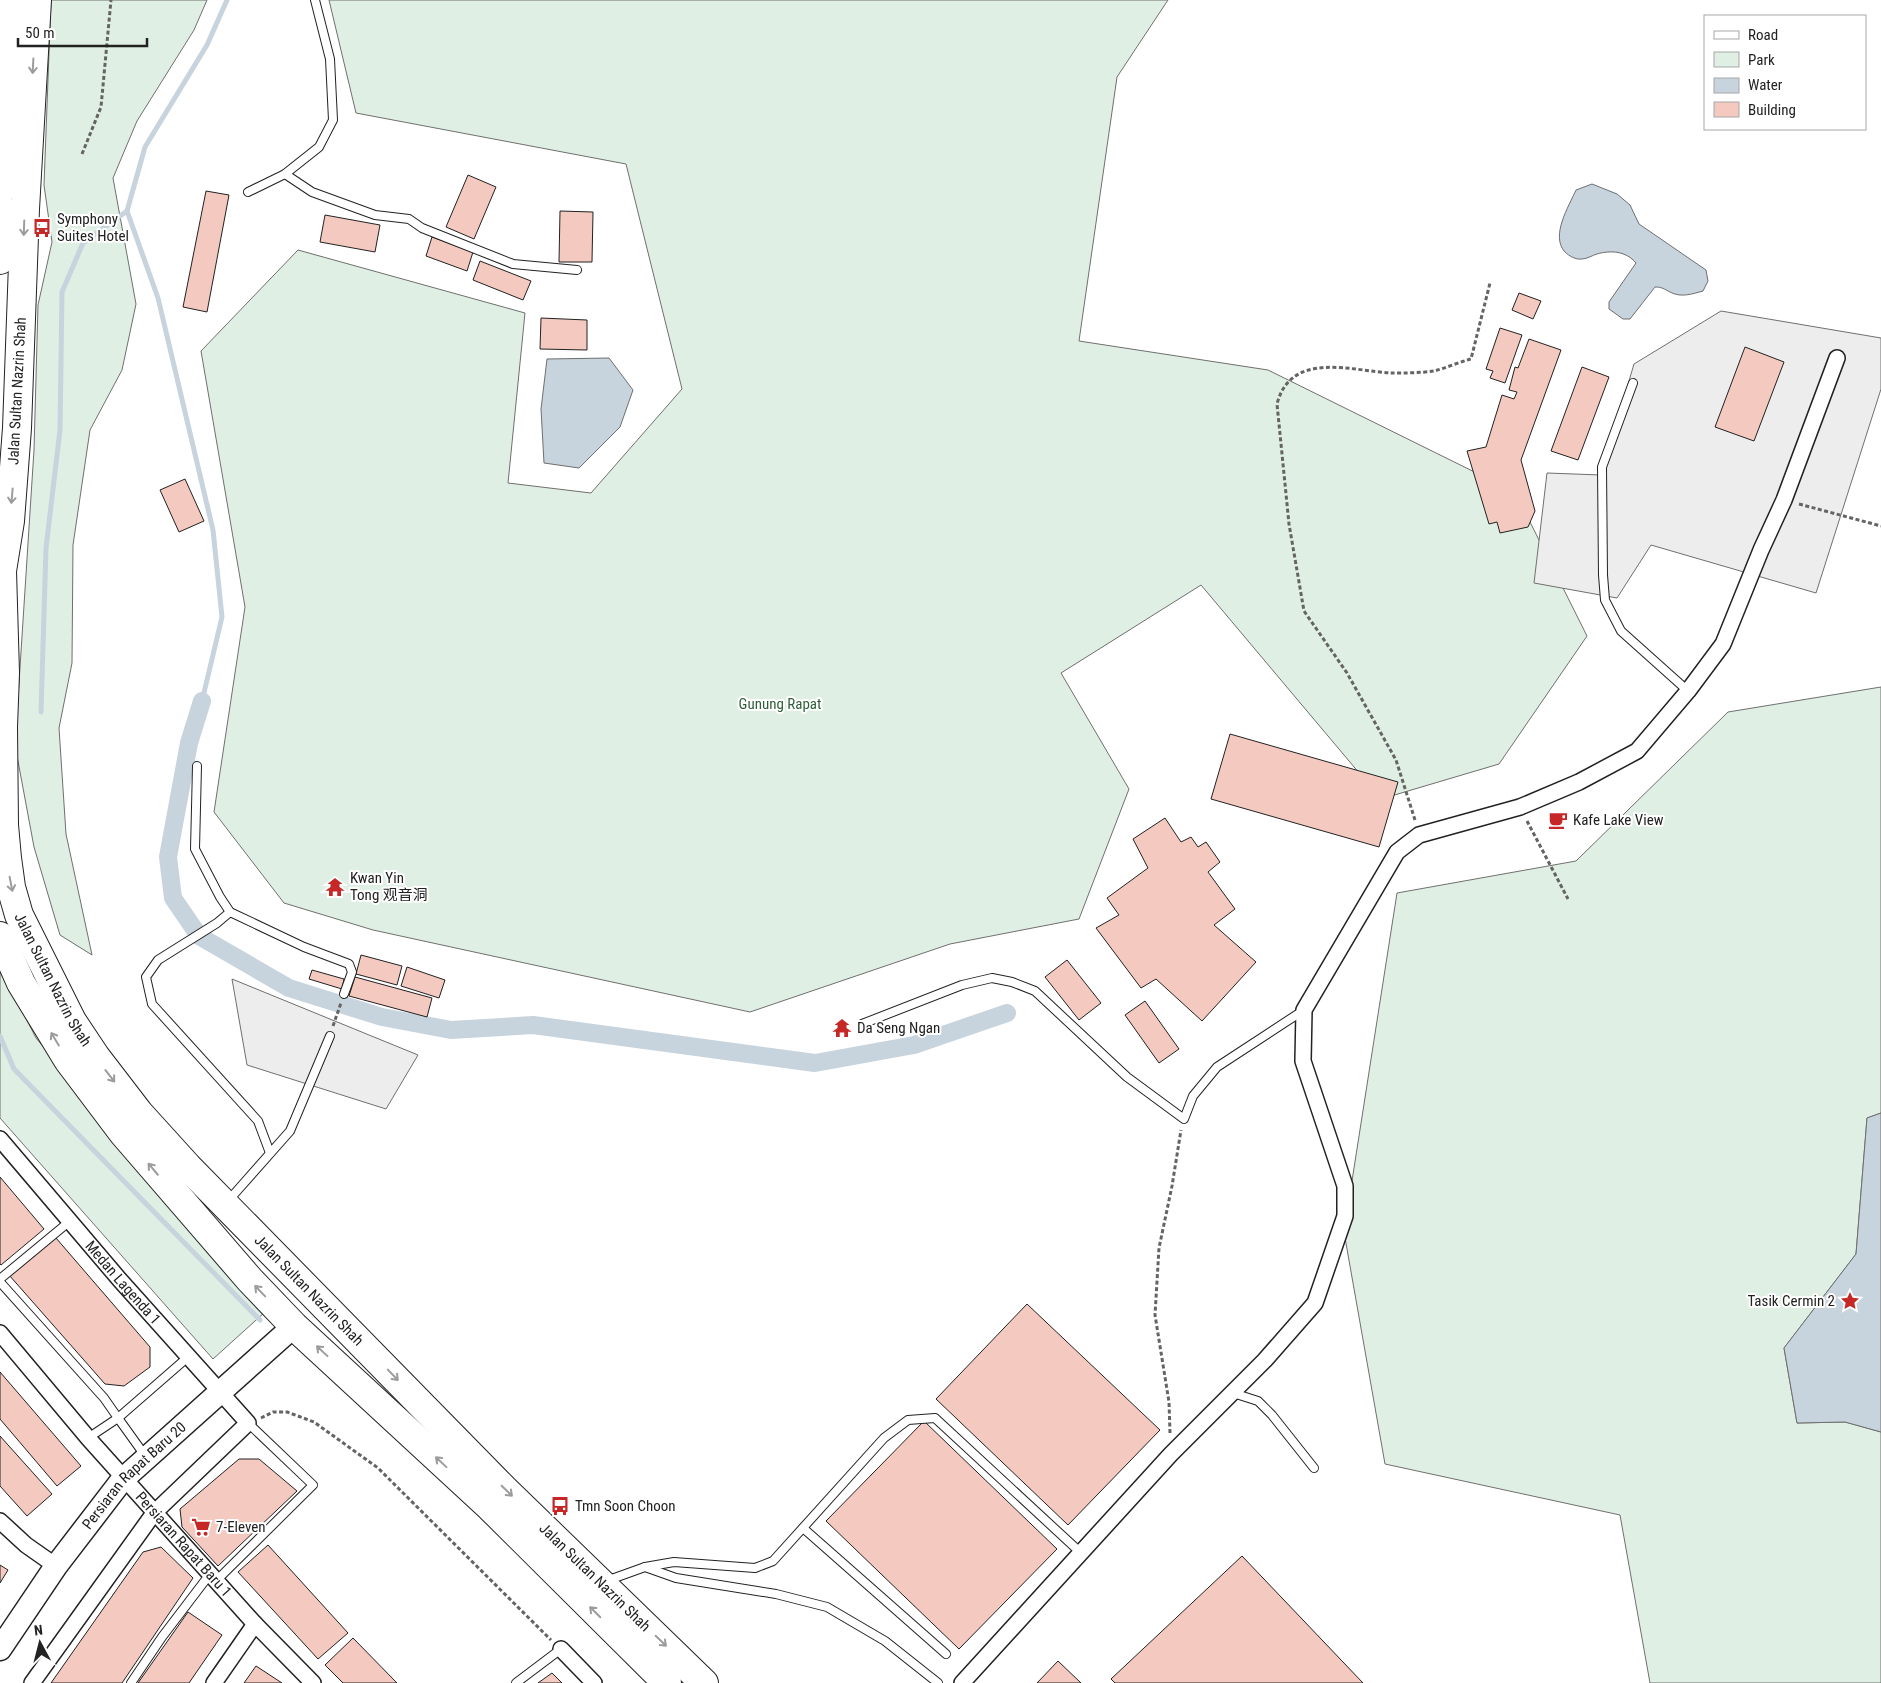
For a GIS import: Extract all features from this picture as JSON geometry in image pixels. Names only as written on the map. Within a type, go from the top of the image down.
[{"type":"highway","points":[[0,191],[11,0]]},
{"type":"highway","name":"Jalan Sultan Nazrin Shah","points":[[37,0],[25,209],[17,428],[10,521],[1,575],[4,673],[2,819],[11,887],[19,915],[72,1021],[96,1057],[139,1113],[188,1167],[504,1489],[704,1683]]},
{"type":"highway","points":[[0,207],[0,260]]},
{"type":"highway","name":"Jalan Sultan Nazrin Shah","points":[[0,936],[21,983],[56,1041],[103,1106],[184,1205],[250,1280],[294,1326],[490,1507],[667,1683]]},
{"type":"highway","points":[[271,1252],[289,1288],[294,1326],[308,1324],[326,1328],[369,1350]]},
{"type":"street","points":[[962,1683],[1172,1454],[1265,1360],[1314,1303],[1345,1216],[1345,1186],[1303,1061],[1304,1010],[1397,852],[1419,835],[1520,807],[1579,782],[1637,751],[1688,691],[1723,644],[1761,550],[1784,500],[1836,358]]},
{"type":"street","name":"Medan Lagenda 1","points":[[0,1139],[188,1357],[222,1392],[248,1423]]},
{"type":"street","name":"Persiaran Rapat Baru 20","points":[[0,1649],[56,1566],[124,1477],[222,1392],[294,1326]]},
{"type":"street","name":"Persiaran Rapat Baru 1","points":[[0,1333],[154,1513],[255,1624],[313,1683]]},
{"type":"street","points":[[32,1683],[154,1513],[248,1423]]},
{"type":"street","points":[[0,1520],[26,1545],[56,1566]]},
{"type":"street","points":[[214,1683],[255,1624]]},
{"type":"street","points":[[560,1649],[594,1683]]},
{"type":"lane","points":[[248,192],[285,174],[319,147],[333,120],[330,59],[315,0]]},
{"type":"lane","points":[[285,174],[312,192],[375,216],[409,219],[422,228],[512,264],[577,270]]},
{"type":"lane","points":[[1633,384],[1602,467],[1605,600],[1621,631],[1688,691]]},
{"type":"lane","points":[[197,766],[195,849],[220,897],[230,912],[286,939],[349,964],[352,972],[344,994]]},
{"type":"lane","points":[[230,912],[217,923],[158,960],[146,977],[152,1004],[258,1121],[270,1153]]},
{"type":"lane","points":[[862,1024],[962,985],[992,978],[1012,982],[1035,991],[1128,1077],[1184,1118],[1193,1096],[1217,1067],[1304,1010]]},
{"type":"lane","points":[[225,1204],[290,1132],[330,1036]]},
{"type":"lane","points":[[70,1221],[0,1280],[104,1398],[146,1458]]},
{"type":"lane","points":[[88,1438],[118,1418],[188,1357]]},
{"type":"lane","points":[[1233,1393],[1258,1401],[1272,1415],[1314,1468]]},
{"type":"lane","points":[[602,1583],[645,1567],[674,1562],[755,1568],[773,1561],[884,1438],[908,1420],[935,1418],[1081,1553]]},
{"type":"lane","points":[[131,1683],[162,1637],[214,1577],[312,1485],[248,1423]]},
{"type":"lane","points":[[803,1528],[946,1654]]},
{"type":"lane","points":[[645,1567],[676,1578],[776,1594],[827,1607],[885,1641],[938,1683]]},
{"type":"lane","points":[[516,1683],[560,1649]]},
{"type":"path","points":[[82,154],[101,107],[111,0]]},
{"type":"path","points":[[1419,835],[1396,760],[1347,673],[1304,611],[1289,524],[1277,404],[1280,392],[1293,378],[1309,370],[1326,367],[1392,373],[1433,371],[1471,359],[1490,284]]},
{"type":"path","points":[[1784,500],[1881,526]]},
{"type":"path","points":[[1520,807],[1568,899]]},
{"type":"path","points":[[330,1036],[344,994]]},
{"type":"path","points":[[1172,1454],[1169,1402],[1155,1315],[1159,1248],[1184,1118]]},
{"type":"path","points":[[248,1423],[273,1412],[287,1412],[314,1422],[378,1468],[560,1649]]},
{"type":"green space","points":[[51,0],[207,0],[194,30],[137,121],[113,178],[136,304],[122,370],[90,430],[73,545],[72,663],[59,728],[66,834],[92,955],[60,935],[34,847],[15,745],[34,450],[38,305],[52,242],[44,185]]},
{"type":"green space","name":"Gunung Rapat","points":[[329,0],[1168,0],[1117,77],[1079,341],[1268,370],[1515,492],[1587,636],[1499,764],[1381,799],[1201,585],[1061,673],[1129,789],[1079,919],[950,944],[750,1012],[373,930],[284,903],[214,812],[245,607],[201,351],[298,250],[525,313],[508,483],[591,493],[682,389],[626,164],[356,113]]},
{"type":"green space","points":[[1881,687],[1881,1113],[1867,1118],[1856,1254],[1784,1348],[1797,1423],[1845,1422],[1881,1432],[1881,1683],[1650,1683],[1620,1515],[1385,1464],[1344,1232],[1397,893],[1576,861],[1728,712]]},
{"type":"green space","points":[[0,967],[36,1038],[265,1312],[213,1359],[0,1118]]},
{"type":"shaded area","points":[[1721,311],[1881,338],[1881,389],[1816,593],[1651,545],[1617,598],[1534,583],[1547,473],[1601,475],[1634,364]]},
{"type":"shaded area","points":[[232,979],[418,1055],[386,1109],[247,1065]]},
{"type":"water","points":[[1592,184],[1617,194],[1630,205],[1639,224],[1706,270],[1708,281],[1703,291],[1678,295],[1655,287],[1630,319],[1623,319],[1609,309],[1609,302],[1636,263],[1628,256],[1613,252],[1597,254],[1584,259],[1575,258],[1565,252],[1559,238],[1565,212],[1576,190]]},
{"type":"water","points":[[609,358],[633,390],[620,427],[579,468],[544,463],[541,409],[547,359]]},
{"type":"water","name":"Tasik Cermin 2","points":[[1881,1113],[1881,1432],[1845,1422],[1797,1423],[1784,1348],[1856,1254],[1867,1118]]},
{"type":"building","points":[[468,175],[496,187],[474,239],[446,227]]},
{"type":"building","points":[[206,191],[229,195],[207,312],[183,307]]},
{"type":"building","points":[[560,211],[593,212],[592,262],[559,262]]},
{"type":"building","points":[[325,215],[380,225],[375,252],[320,242]]},
{"type":"building","points":[[432,237],[473,252],[467,271],[426,256]]},
{"type":"building","points":[[480,261],[531,281],[523,300],[473,280]]},
{"type":"building","points":[[1519,293],[1541,301],[1533,319],[1512,310]]},
{"type":"building","points":[[541,318],[587,320],[587,350],[540,349]]},
{"type":"building","points":[[1500,328],[1522,335],[1505,383],[1490,378],[1493,371],[1486,369]]},
{"type":"building","points":[[1529,339],[1561,350],[1521,460],[1535,511],[1528,527],[1500,533],[1497,522],[1489,524],[1467,451],[1486,447],[1502,395],[1514,399],[1517,392],[1509,390],[1515,367],[1518,368]]},
{"type":"building","points":[[1745,347],[1784,362],[1754,441],[1715,427]]},
{"type":"building","points":[[1582,367],[1609,377],[1578,460],[1551,451]]},
{"type":"building","points":[[185,479],[204,521],[179,532],[160,490]]},
{"type":"building","points":[[1230,734],[1398,782],[1379,847],[1211,799]]},
{"type":"building","points":[[1165,818],[1181,842],[1191,837],[1198,847],[1206,842],[1220,862],[1208,872],[1235,909],[1214,925],[1256,962],[1202,1021],[1156,979],[1141,988],[1096,928],[1119,915],[1107,898],[1148,868],[1133,839]]},
{"type":"building","points":[[361,955],[402,966],[397,985],[356,974]]},
{"type":"building","points":[[1067,960],[1101,1003],[1079,1020],[1045,977]]},
{"type":"building","points":[[407,967],[445,980],[439,998],[401,986]]},
{"type":"building","points":[[312,970],[344,979],[342,989],[309,979]]},
{"type":"building","points":[[355,977],[432,998],[427,1017],[349,996]]},
{"type":"building","points":[[1145,1001],[1179,1049],[1159,1063],[1125,1015]]},
{"type":"building","points":[[0,1177],[44,1229],[1,1265],[0,1264]]},
{"type":"building","points":[[56,1238],[150,1347],[150,1367],[124,1386],[105,1384],[9,1275]]},
{"type":"building","points":[[1027,1304],[1160,1430],[1068,1525],[936,1399]]},
{"type":"building","points":[[0,1372],[81,1466],[57,1486],[0,1419]]},
{"type":"building","points":[[924,1421],[1057,1549],[959,1649],[826,1521]]},
{"type":"building","points":[[0,1436],[52,1494],[27,1516],[0,1486]]},
{"type":"building","points":[[239,1459],[259,1459],[297,1491],[218,1566],[182,1527],[180,1509]]},
{"type":"building","points":[[268,1545],[348,1633],[318,1659],[238,1572]]},
{"type":"building","points":[[161,1547],[193,1578],[122,1683],[51,1683],[143,1552]]},
{"type":"building","points":[[1242,1556],[1363,1683],[1115,1683],[1111,1679]]},
{"type":"building","points":[[0,1565],[8,1570],[0,1583]]},
{"type":"building","points":[[188,1612],[222,1635],[189,1683],[138,1683]]},
{"type":"building","points":[[353,1638],[397,1683],[343,1683],[325,1665]]},
{"type":"building","points":[[1058,1661],[1081,1683],[1037,1683]]},
{"type":"building","points":[[256,1666],[282,1683],[244,1683]]},
{"type":"building","points":[[552,1673],[562,1683],[538,1683]]},
{"type":"waterway","points":[[202,701],[222,617],[213,530],[158,298],[127,211],[145,147],[207,45],[227,0]]},
{"type":"waterway","points":[[41,712],[46,548],[60,430],[62,292],[83,243],[127,211]]},
{"type":"waterway","points":[[202,701],[189,743],[168,857],[173,898],[199,936],[289,988],[382,1017],[451,1030],[533,1025],[815,1063],[914,1045],[1007,1013]]},
{"type":"waterway","points":[[0,1036],[14,1069],[260,1320]]},
{"type":"place","name":"Symphony Suites Hotel","points":[[42,228]]},
{"type":"place","name":"Kafe Lake View","points":[[1558,820]]},
{"type":"place","name":"Kwan Yin Tong 观音洞","points":[[335,887]]},
{"type":"place","name":"Da Seng Ngan","points":[[842,1028]]},
{"type":"place","name":"Tasik Cermin 2","points":[[1850,1301]]},
{"type":"place","name":"Tmn Soon Choon","points":[[560,1506]]},
{"type":"place","name":"7-Eleven","points":[[201,1527]]}]
